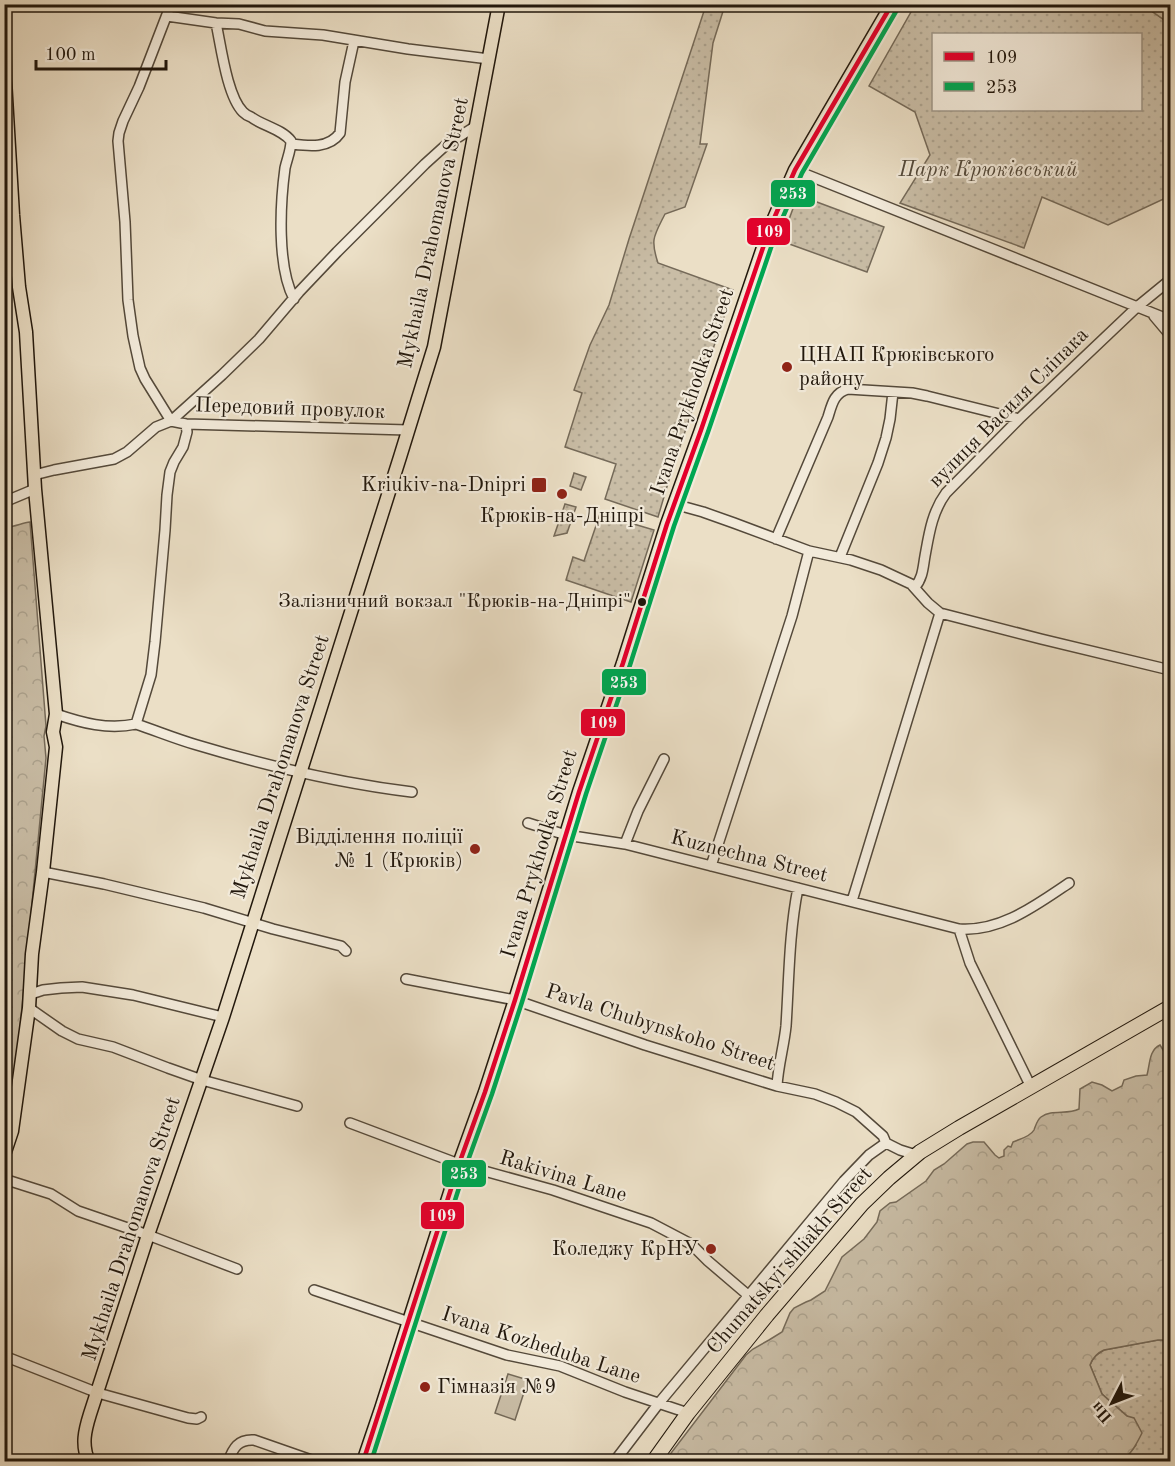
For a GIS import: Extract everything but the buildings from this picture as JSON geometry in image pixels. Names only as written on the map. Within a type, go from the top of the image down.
[{"type":"highway","name":"Chumatskyi shliakh Street","points":[[653,1461],[688,1413],[768,1315],[862,1204],[889,1178],[916,1155],[959,1128],[1170,1007]]},
{"type":"main road","name":"Mykhaila Drahomanova Street","points":[[89,1461],[85,1452],[85,1431],[148,1235],[223,1017],[434,347],[499,4]]},
{"type":"main road","name":"Ivana Prykhodka Street","points":[[363,1461],[459,1164],[515,1000],[579,792],[674,504],[769,230],[795,170],[892,4]]},
{"type":"main road","points":[[4,12],[8,147],[19,287],[26,332],[35,489],[56,714],[53,732],[56,747],[32,954],[31,994],[12,1131],[4,1155]]},
{"type":"street","points":[[171,4],[139,87],[123,121],[118,141],[125,222],[128,300],[137,359],[145,379],[171,421]]},
{"type":"street","points":[[167,16],[239,24],[265,31],[323,35],[489,59]]},
{"type":"street","points":[[216,23],[228,80],[242,111],[256,121],[285,135],[292,144]]},
{"type":"street","points":[[292,144],[323,144],[332,141],[340,133],[345,82],[354,41]]},
{"type":"street","points":[[34,475],[114,459],[127,452],[156,427],[171,421],[259,339],[337,252],[431,158],[446,145],[476,126]]},
{"type":"street","points":[[292,144],[286,161],[283,182],[281,230],[286,279],[294,299]]},
{"type":"street","points":[[795,170],[1170,320]]},
{"type":"street","name":"вулиця Василя Сліпака","points":[[915,587],[922,576],[932,520],[946,493],[1018,419],[1170,280]]},
{"type":"street","points":[[1152,314],[1170,334]]},
{"type":"street","points":[[776,539],[834,399],[843,390],[927,396],[1018,419]]},
{"type":"street","points":[[840,557],[886,438],[892,392]]},
{"type":"street","name":"Передовий провулок","points":[[171,421],[186,424],[408,430]]},
{"type":"street","points":[[136,724],[151,675],[170,472],[183,447],[187,432],[186,424]]},
{"type":"street","points":[[4,502],[35,489]]},
{"type":"street","points":[[674,504],[703,512],[808,551],[840,557],[881,570],[908,582],[940,612],[1170,670]]},
{"type":"street","points":[[711,866],[788,626],[808,551]]},
{"type":"street","points":[[852,901],[940,612]]},
{"type":"street","points":[[56,714],[104,727],[136,724],[194,744],[299,772],[412,792]]},
{"type":"street","points":[[625,844],[638,811],[664,759]]},
{"type":"street","name":"Kuznechna Street","points":[[528,823],[566,835],[625,844],[959,929],[983,928],[1015,917],[1069,883]]},
{"type":"street","points":[[43,872],[104,884],[204,909],[340,946],[346,951]]},
{"type":"street","points":[[777,1086],[786,1029],[791,932],[798,888]]},
{"type":"street","points":[[959,929],[970,963],[1030,1087]]},
{"type":"street","name":"Pavla Chubynskoho Street","points":[[406,979],[515,1000],[645,1045],[777,1086],[815,1094],[856,1112],[883,1136],[886,1143]]},
{"type":"street","points":[[31,994],[52,989],[82,987],[133,995],[223,1017]]},
{"type":"street","points":[[29,1008],[78,1039],[112,1047],[202,1080],[297,1106]]},
{"type":"street","name":"Rakivina Lane","points":[[350,1124],[459,1164],[553,1190],[658,1226],[691,1244],[708,1262],[749,1296]]},
{"type":"street","points":[[614,1461],[659,1402],[844,1181],[869,1155],[886,1143],[916,1155]]},
{"type":"street","points":[[4,1179],[51,1194],[78,1211],[237,1269]]},
{"type":"street","name":"Ivana Kozheduba Lane","points":[[314,1290],[507,1355],[560,1366],[625,1392],[688,1413]]},
{"type":"street","points":[[4,1356],[98,1393],[188,1418],[201,1417]]},
{"type":"street","points":[[228,1461],[233,1448],[246,1439],[317,1461]]},
{"type":"green space","points":[[706,5],[725,5],[713,43],[700,144],[707,144],[685,207],[665,214],[656,233],[654,248],[658,263],[733,290],[658,517],[605,499],[616,464],[565,447],[582,393],[574,390],[590,345],[609,305]]},
{"type":"green space","name":"Парк Крюківський","points":[[915,5],[1143,5],[1163,19],[1170,21],[1170,196],[1108,225],[1042,197],[1024,248],[900,203],[930,155],[915,112],[869,86]]},
{"type":"green space","points":[[1143,5],[1170,5],[1170,21],[1163,19]]},
{"type":"green space","points":[[798,195],[884,227],[867,272],[781,241]]},
{"type":"green space","points":[[574,473],[586,477],[581,490],[570,486]]},
{"type":"green space","points":[[565,504],[576,507],[567,533],[554,536]]},
{"type":"green space","points":[[600,514],[654,530],[631,602],[566,580],[573,557],[584,561]]},
{"type":"green space","points":[[30,522],[46,726],[44,736],[46,758],[16,1069],[5,1141],[4,784],[9,730],[5,693],[4,527]]},
{"type":"green space","points":[[5,693],[9,730],[5,784]]},
{"type":"green space","points":[[1160,1045],[1170,1059],[1170,1340],[1104,1350],[1099,1352],[1090,1365],[1102,1394],[1127,1416],[1134,1418],[1142,1433],[1127,1456],[1119,1462],[665,1461],[746,1355],[782,1332],[794,1308],[825,1291],[842,1257],[864,1239],[877,1222],[880,1211],[926,1181],[934,1170],[967,1144],[984,1142],[999,1158],[1004,1156],[1004,1150],[1008,1146],[1011,1147],[1013,1142],[1025,1138],[1032,1132],[1041,1117],[1050,1113],[1079,1109],[1080,1089],[1092,1082],[1112,1091],[1122,1086],[1124,1080],[1147,1075],[1152,1054]]},
{"type":"green space","points":[[1170,1340],[1170,1461],[1119,1461],[1127,1457],[1136,1445],[1127,1416],[1102,1394],[1090,1365],[1092,1360],[1104,1350]]},
{"type":"green space","points":[[508,1374],[528,1380],[515,1420],[495,1413]]},
{"type":"transit line","name":"109","points":[[363,1462],[459,1164],[515,1000],[579,792],[667,524],[769,230],[795,170],[892,4]]},
{"type":"transit line","name":"253","points":[[371,1462],[466,1166],[522,1002],[586,794],[674,526],[776,233],[802,173],[898,8]]},
{"type":"place","name":"ЦНАП Крюківського району","points":[[787,367]]},
{"type":"place","name":"Kriukiv-na-Dnipri","points":[[539,485]]},
{"type":"place","name":"Крюків-на-Дніпрі","points":[[562,494]]},
{"type":"place","name":"Залізничний вокзал \"Крюкiв-на-Днiпрi\"","points":[[642,602]]},
{"type":"place","name":"Відділення поліції № 1 (Крюків)","points":[[475,849]]},
{"type":"place","name":"Коледжу КрНУ","points":[[711,1249]]},
{"type":"place","name":"Гімназія №9","points":[[425,1387]]}]
